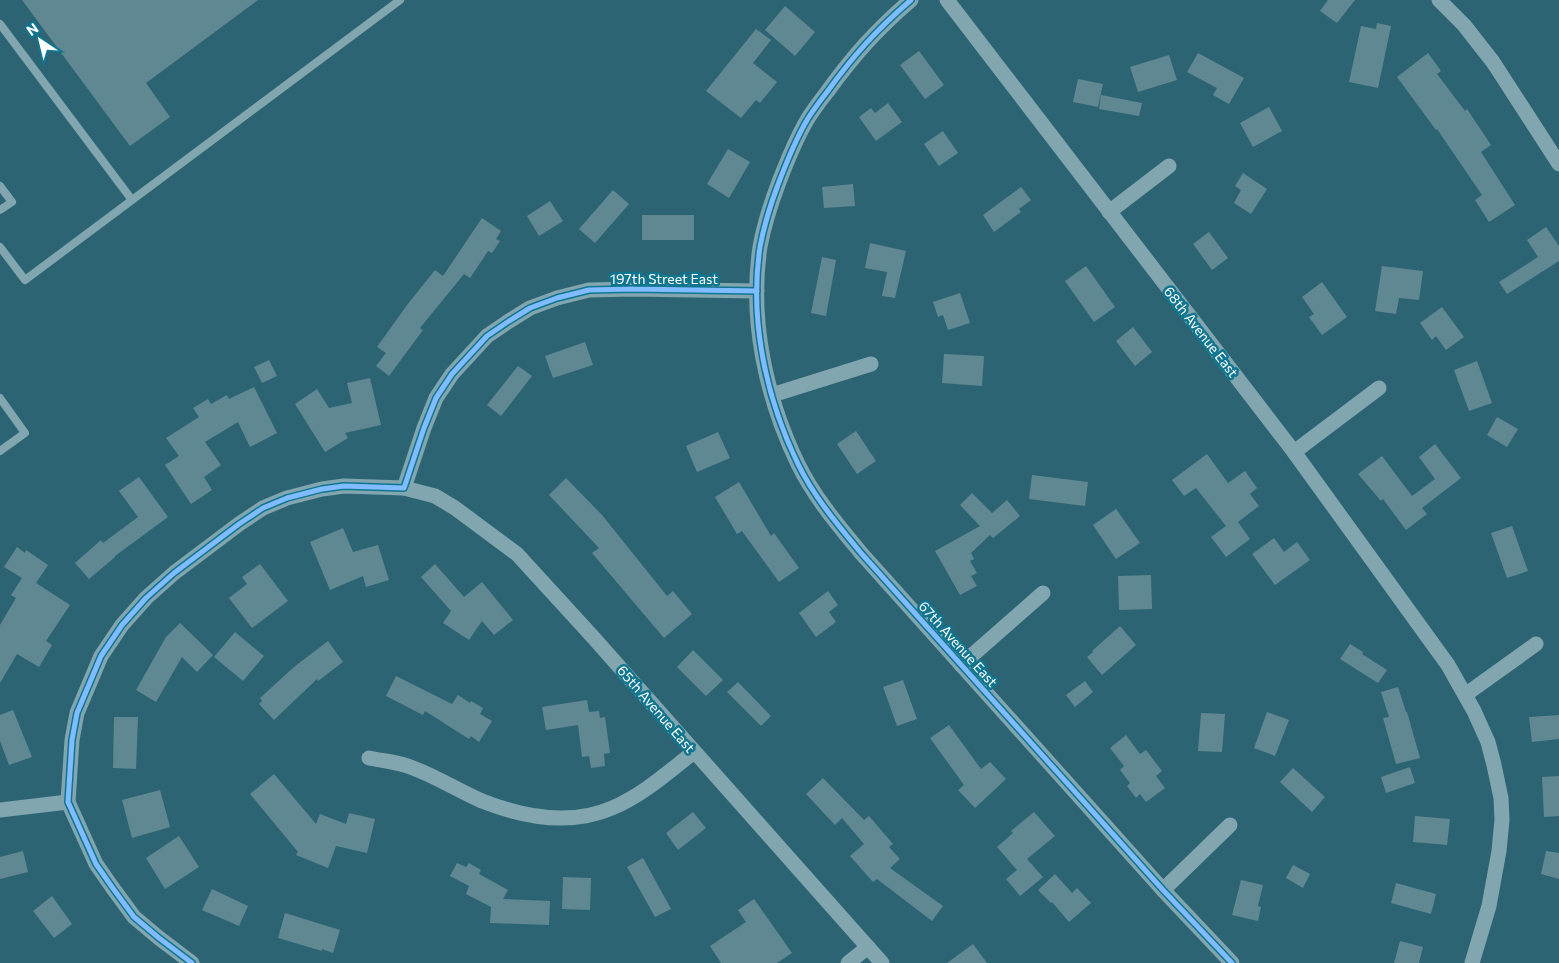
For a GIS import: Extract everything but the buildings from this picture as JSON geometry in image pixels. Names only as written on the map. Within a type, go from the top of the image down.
[{"type":"street","points":[[757,291],[760,247],[771,204],[807,119],[845,66],[873,34],[911,0]]},
{"type":"street","name":"68th Avenue East","points":[[947,0],[1294,452],[1448,665],[1474,711],[1488,742],[1501,798],[1502,820],[1499,851],[1488,906],[1472,963]]},
{"type":"street","points":[[1439,0],[1464,25],[1493,62],[1559,164]]},
{"type":"street","points":[[1109,212],[1169,166]]},
{"type":"street","name":"197th Street East","points":[[404,488],[436,398],[452,374],[487,336],[530,308],[557,298],[588,290],[757,291]]},
{"type":"street","name":"67th Avenue East","points":[[757,291],[763,356],[772,395],[798,465],[828,513],[861,553],[961,665],[1163,890],[1232,963]]},
{"type":"street","points":[[772,395],[871,364]]},
{"type":"street","points":[[1294,452],[1379,388]]},
{"type":"street","points":[[192,963],[134,917],[96,864],[68,802],[72,740],[77,713],[101,656],[122,625],[146,598],[174,573],[263,508],[322,489],[344,486],[404,488]]},
{"type":"street","name":"65th Avenue East","points":[[404,488],[435,496],[455,508],[516,554],[592,636],[882,963]]},
{"type":"street","name":"67th Avenue East","points":[[961,665],[1043,593]]},
{"type":"street","points":[[1465,695],[1536,644]]},
{"type":"street","points":[[369,758],[412,767],[482,801],[520,814],[566,818],[584,817],[612,808],[659,780],[694,752]]},
{"type":"street","points":[[0,810],[68,802]]},
{"type":"street","points":[[1163,890],[1230,825]]},
{"type":"street","points":[[848,963],[868,947]]},
{"type":"lane","points":[[0,246],[25,280],[400,0]]},
{"type":"lane","points":[[0,24],[132,200]]},
{"type":"lane","points":[[0,186],[12,202],[0,210]]},
{"type":"lane","points":[[0,398],[25,433],[0,451]]},
{"type":"cycle path","points":[[911,0],[866,43],[812,113],[792,150],[771,206],[760,247],[757,302],[763,358],[777,413],[798,464],[811,488],[861,553],[1163,890],[1232,963]]},
{"type":"cycle path","points":[[192,963],[134,917],[96,864],[68,802],[72,740],[77,713],[101,656],[122,625],[146,598],[174,573],[263,508],[287,498],[322,489],[344,486],[404,488],[436,398],[452,374],[487,336],[530,308],[557,298],[589,290],[757,291]]}]
